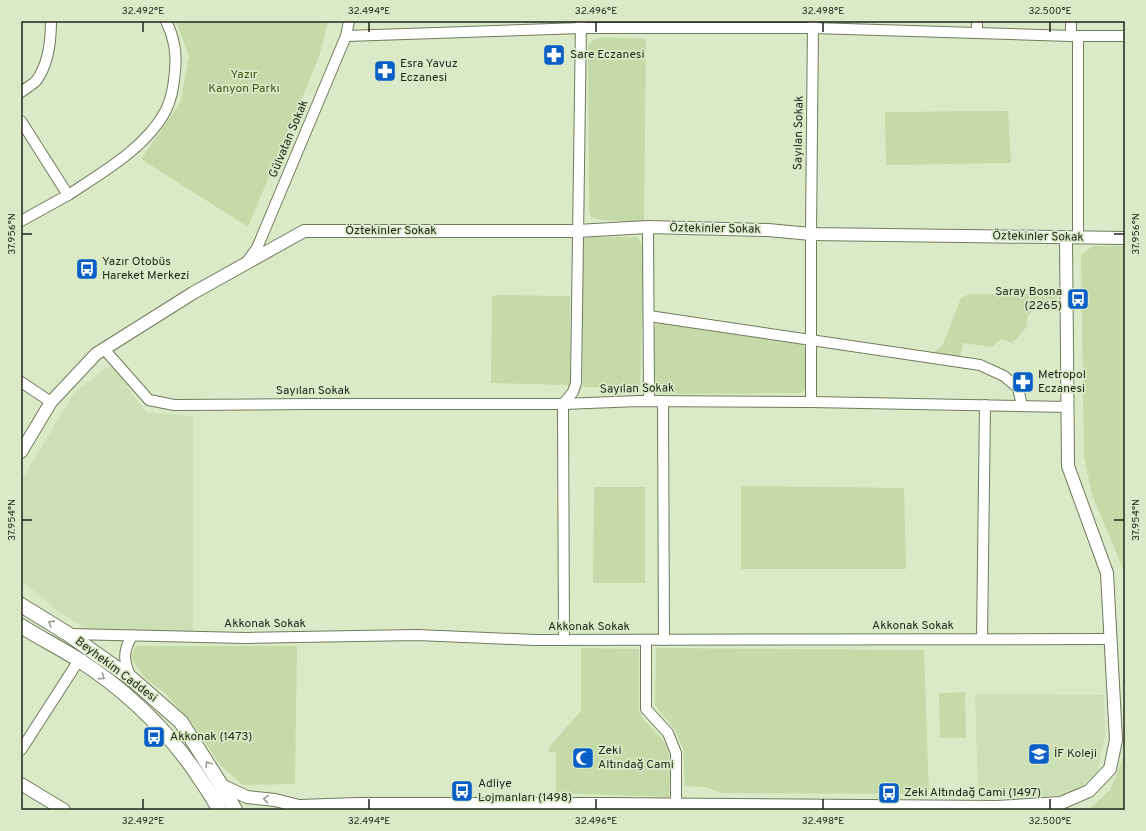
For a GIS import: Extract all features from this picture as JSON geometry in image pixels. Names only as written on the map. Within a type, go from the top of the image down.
[{"type":"main road","name":"Beyhekim Caddesi","points":[[21,605],[68,634],[132,680],[181,722],[222,785],[235,810]]},
{"type":"main road","name":"Beyhekim Caddesi","points":[[21,626],[79,660],[118,688],[152,719],[185,757],[219,810]]},
{"type":"street","points":[[21,92],[36,81],[45,64],[51,40],[51,21]]},
{"type":"street","points":[[24,217],[68,195],[118,161],[155,127],[166,109],[174,84],[177,56],[170,29],[166,21]]},
{"type":"street","name":"Gülvatan Sokak","points":[[246,263],[257,248],[346,36],[349,21]]},
{"type":"street","points":[[977,21],[977,33]]},
{"type":"street","points":[[222,785],[247,797],[275,800],[294,809],[358,804],[676,804],[932,808],[1034,807],[1061,803],[1089,791],[1110,769],[1116,740],[1107,573],[1068,466],[1075,36],[1071,21]]},
{"type":"street","points":[[346,36],[581,24],[813,24],[977,33],[1125,36]]},
{"type":"street","points":[[564,640],[563,404],[573,392],[576,383],[581,24]]},
{"type":"street","name":"Sayılan Sokak","points":[[104,349],[150,400],[174,405],[812,402],[811,234],[813,24]]},
{"type":"street","points":[[21,121],[68,195]]},
{"type":"street","points":[[648,227],[649,402]]},
{"type":"street","name":"Öztekinler Sokak","points":[[246,263],[304,231],[577,231],[648,227],[768,230],[811,234],[1125,238]]},
{"type":"street","points":[[21,452],[51,402],[96,354],[193,293],[246,263]]},
{"type":"street","points":[[649,316],[980,365],[1004,376],[1018,388],[1022,406]]},
{"type":"street","points":[[21,382],[51,402]]},
{"type":"street","points":[[663,402],[664,640]]},
{"type":"street","points":[[812,402],[1068,407]]},
{"type":"street","points":[[982,639],[985,405]]},
{"type":"street","name":"Akkonak Sokak","points":[[68,634],[246,638],[417,635],[535,640],[1111,639]]},
{"type":"street","points":[[132,636],[124,654],[125,664],[132,680]]},
{"type":"street","points":[[646,640],[646,709],[668,733],[676,753],[676,804]]},
{"type":"street","points":[[21,750],[79,660]]},
{"type":"street","points":[[21,784],[64,810]]},
{"type":"shaded area","points":[[114,367],[138,402],[147,412],[193,416],[193,632],[89,631],[54,608],[21,580],[21,481],[74,393],[106,368]]},
{"type":"shaded area","name":"İF Koleji","points":[[975,694],[1104,695],[1105,736],[1097,773],[1070,795],[978,798]]},
{"type":"green space","name":"Yazır Kanyon Parkı","points":[[176,21],[328,21],[319,57],[248,227],[141,159],[180,103],[189,56]]},
{"type":"green space","points":[[602,37],[646,39],[644,222],[599,220],[591,217],[589,211],[588,45],[594,40]]},
{"type":"green space","points":[[1008,111],[1011,163],[886,165],[885,112]]},
{"type":"green space","points":[[586,237],[638,237],[644,249],[640,388],[583,387],[581,244]]},
{"type":"green space","points":[[1093,246],[1125,246],[1125,573],[1092,495],[1084,456],[1081,255]]},
{"type":"green space","points":[[969,294],[1057,294],[1057,311],[1034,310],[1028,315],[1026,328],[1012,343],[1001,339],[992,347],[963,343],[960,358],[934,353],[943,344],[961,298]]},
{"type":"green space","points":[[495,295],[570,296],[570,385],[491,383],[492,298]]},
{"type":"green space","points":[[659,323],[800,343],[805,348],[806,389],[801,393],[659,394],[653,385],[654,327]]},
{"type":"green space","points":[[741,486],[904,488],[906,569],[741,569]]},
{"type":"green space","points":[[594,487],[645,487],[645,583],[593,583]]},
{"type":"green space","points":[[136,646],[297,646],[295,784],[243,785],[221,766],[192,723],[166,694],[145,678],[133,661],[132,654]]},
{"type":"green space","points":[[581,648],[639,649],[639,709],[643,719],[662,739],[668,749],[670,764],[669,797],[556,793],[556,751],[549,753],[549,747],[581,711]]},
{"type":"green space","points":[[656,648],[924,650],[929,794],[721,793],[706,787],[685,786],[683,748],[675,730],[655,705]]},
{"type":"green space","points":[[965,692],[966,738],[940,738],[939,693]]},
{"type":"green space","points":[[1125,754],[1125,810],[1084,810],[1090,808],[1110,790]]},
{"type":"place","name":"Sare Eczanesi","points":[[554,55]]},
{"type":"place","name":"Esra Yavuz Eczanesi","points":[[385,71]]},
{"type":"place","name":"Yazır Otobüs Hareket Merkezi","points":[[87,269]]},
{"type":"place","name":"Saray Bosna (2265)","points":[[1078,299]]},
{"type":"place","name":"Metropol Eczanesi","points":[[1023,382]]},
{"type":"place","name":"Akkonak (1473)","points":[[154,737]]},
{"type":"place","name":"İF Koleji","points":[[1039,754]]},
{"type":"place","name":"Zeki Altındağ Cami","points":[[583,758]]},
{"type":"place","name":"Adliye Lojmanları (1498)","points":[[462,791]]},
{"type":"place","name":"Zeki Altındağ Cami (1497)","points":[[889,793]]}]
